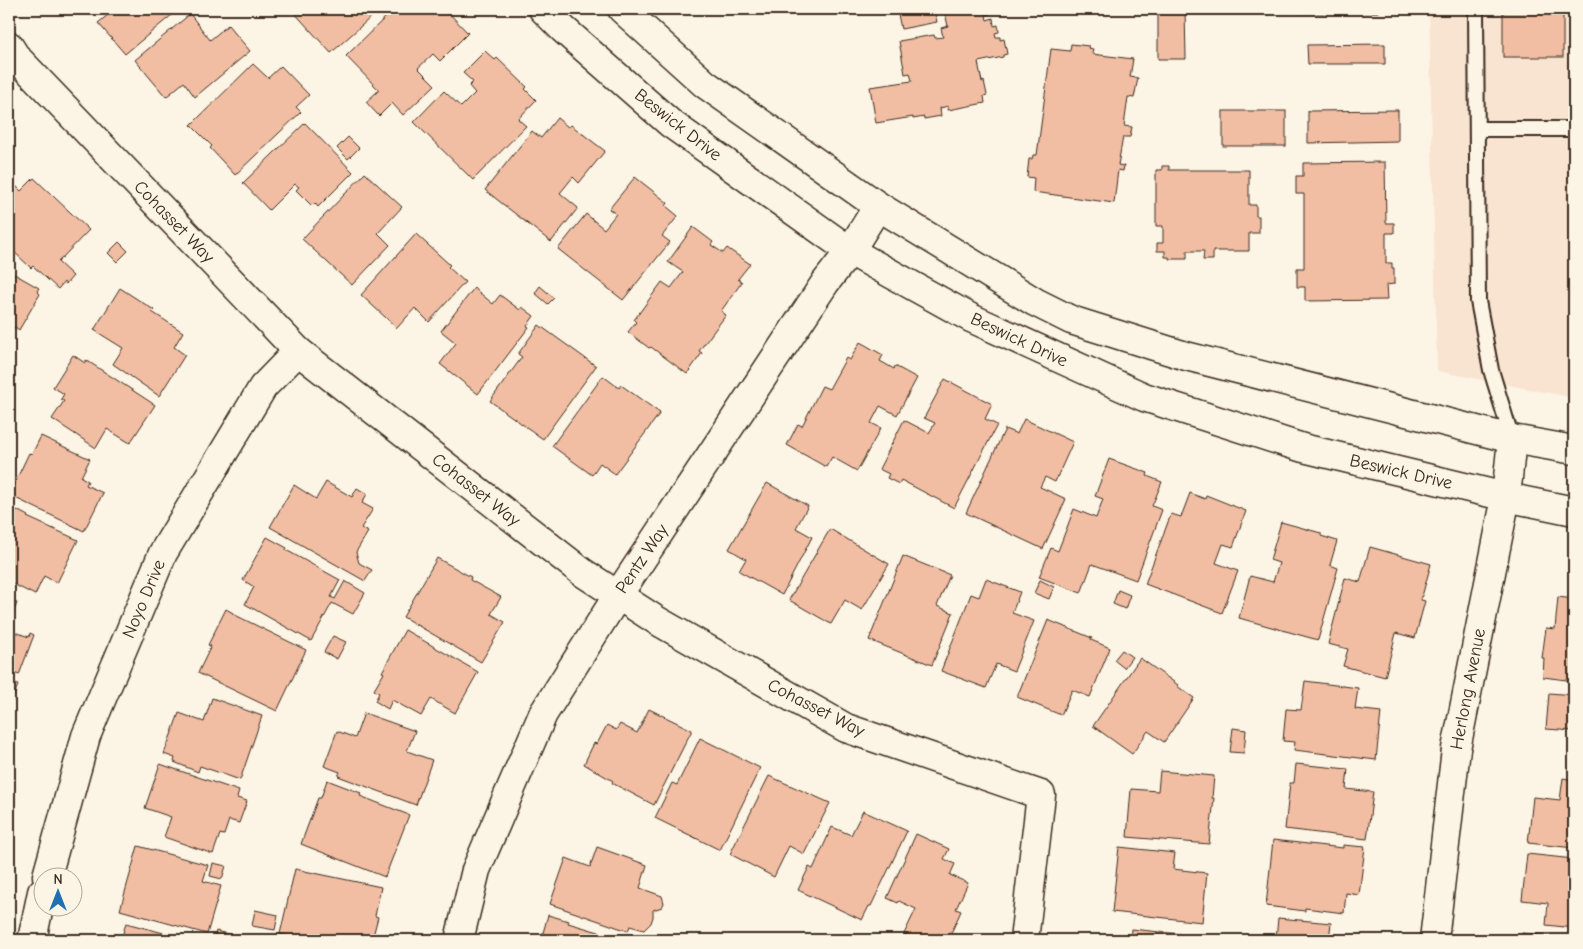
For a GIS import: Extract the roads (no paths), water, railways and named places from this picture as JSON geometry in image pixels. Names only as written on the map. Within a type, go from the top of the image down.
[{"type":"street","name":"Beswick Drive","points":[[543,9],[563,29],[670,123],[850,251],[971,318],[1144,397],[1303,448],[1506,497],[1574,511]]},
{"type":"street","points":[[622,9],[705,84],[878,206],[1035,302],[1071,320],[1186,356],[1512,439],[1574,450]]},
{"type":"street","name":"Cohasset Way","points":[[11,55],[298,351],[582,572],[656,620],[846,728],[1041,796],[1024,940]]},
{"type":"street","name":"Pentz Way","points":[[459,940],[476,870],[543,714],[618,595],[825,283],[850,251],[878,206]]},
{"type":"street","name":"Noyo Drive","points":[[50,866],[86,736],[163,553],[263,387],[298,351]]},
{"type":"street","name":"Herlong Avenue","points":[[1434,940],[1456,749],[1506,497],[1512,439]]},
{"type":"street","points":[[32,940],[37,916]]},
{"type":"lane","points":[[1476,9],[1478,301],[1491,370],[1512,439]]},
{"type":"lane","points":[[1477,129],[1574,129]]}]
